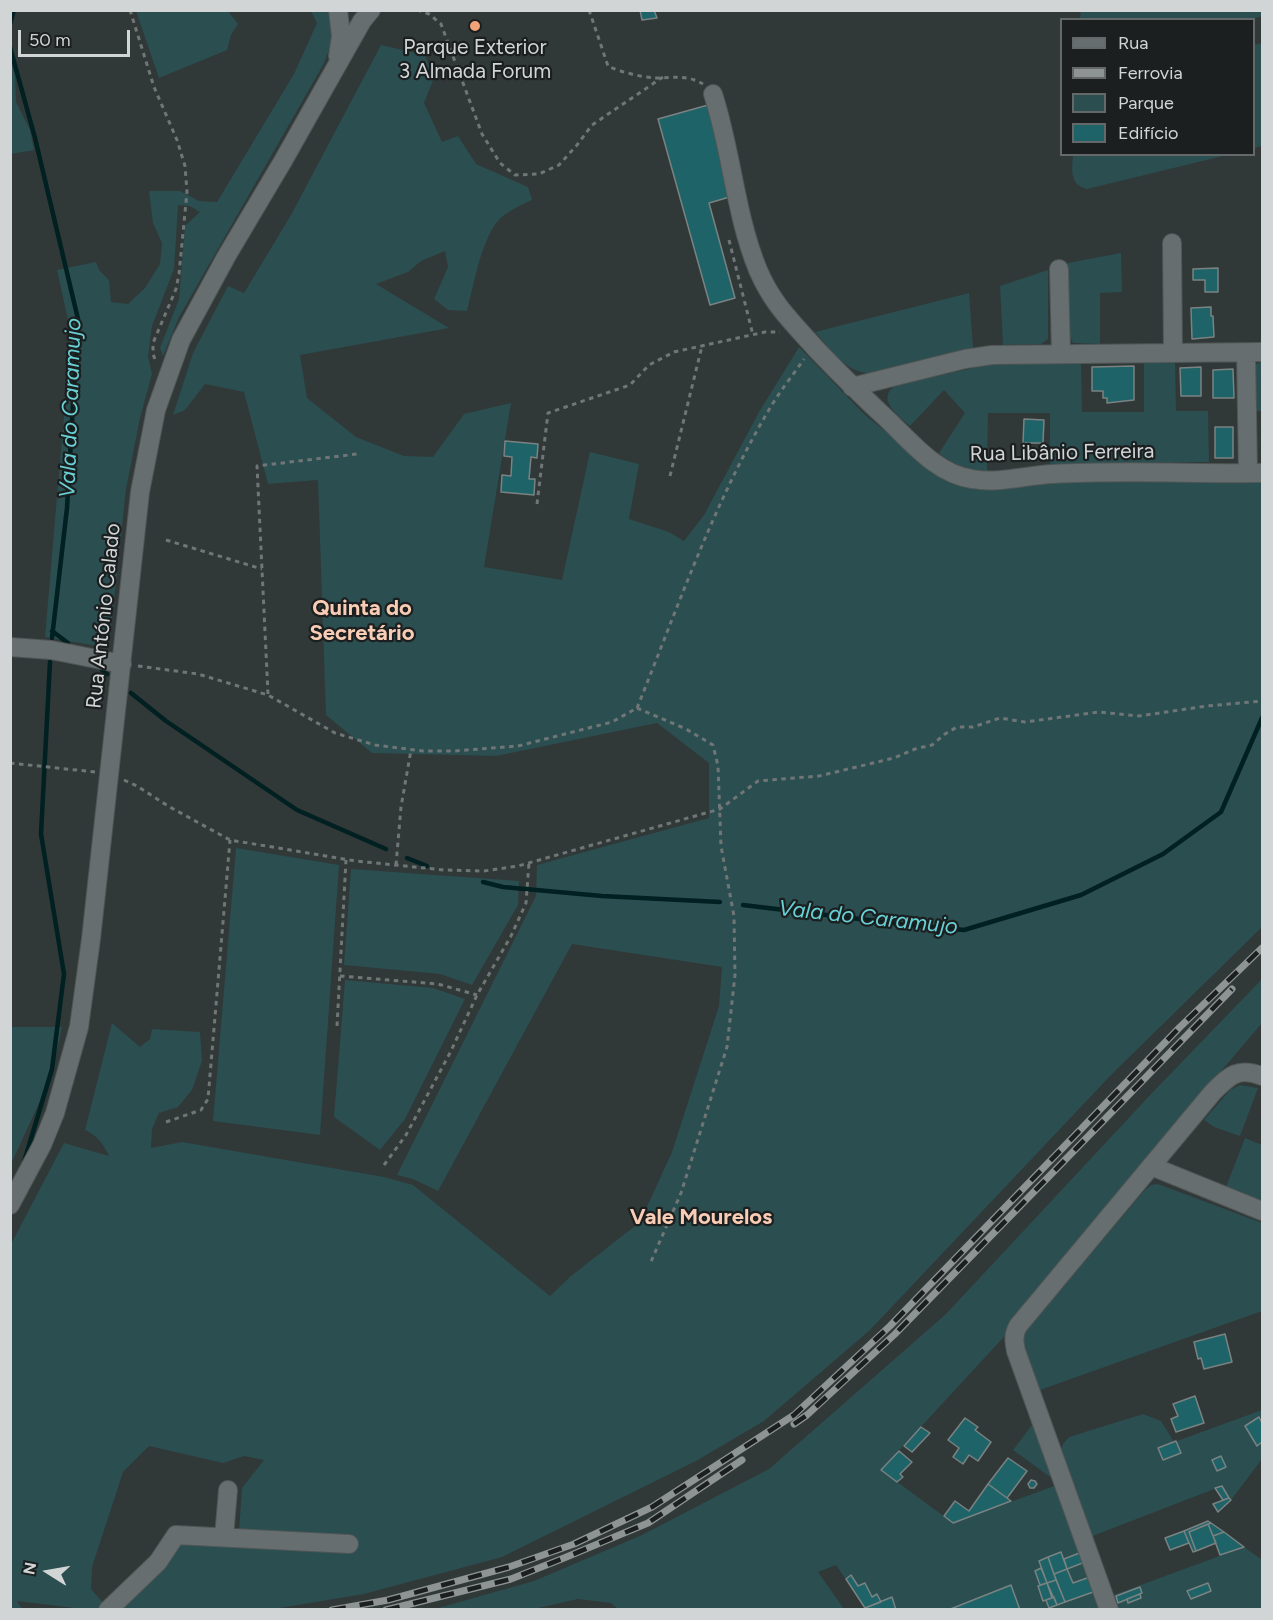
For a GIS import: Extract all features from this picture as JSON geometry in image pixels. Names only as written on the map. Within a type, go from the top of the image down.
[{"type":"street","name":"Rua António Calado","points":[[337,64],[341,36],[338,10]]},
{"type":"street","name":"Rua António Calado","points":[[10,1205],[42,1145],[55,1113],[77,1035],[88,961],[140,492],[156,410],[181,340],[337,64],[371,10]]},
{"type":"street","name":"Rua Libânio Ferreira","points":[[712,94],[720,116],[740,210],[758,269],[779,309],[852,387],[938,465],[958,476],[988,481],[1066,473],[1255,473]]},
{"type":"street","points":[[1172,243],[1173,353]]},
{"type":"street","points":[[1059,268],[1061,354]]},
{"type":"street","points":[[852,387],[979,356],[1254,352],[1255,473]]},
{"type":"street","points":[[10,646],[51,650],[122,664]]},
{"type":"street","points":[[1109,1610],[1016,1351],[1014,1332],[1227,1078],[1238,1072],[1263,1076]]},
{"type":"street","points":[[1151,1166],[1263,1211]]},
{"type":"street","points":[[224,1537],[228,1490]]},
{"type":"street","points":[[108,1610],[158,1562],[176,1535],[349,1544]]},
{"type":"path","points":[[130,10],[154,87],[185,165],[187,192],[179,274],[176,289],[153,344],[153,354],[157,364],[169,373]]},
{"type":"path","points":[[417,10],[429,14],[441,24],[482,135],[500,164],[515,175],[538,174],[560,165],[592,125],[663,77]]},
{"type":"path","points":[[589,10],[608,66],[620,72],[654,78],[672,76],[692,79],[707,87],[712,94]]},
{"type":"path","points":[[728,236],[753,335]]},
{"type":"path","points":[[122,664],[198,674],[268,695],[334,733],[375,745],[411,750],[454,751],[518,746],[612,722],[637,708],[703,541],[734,476],[807,339],[765,332],[674,352],[649,364],[630,385],[548,412],[537,504]]},
{"type":"path","points":[[670,476],[702,346]]},
{"type":"path","points":[[268,695],[257,466],[357,454]]},
{"type":"path","points":[[166,540],[262,569]]},
{"type":"path","points":[[10,763],[109,774],[137,786],[230,840],[346,859],[484,871],[529,863],[720,809],[758,781],[842,772],[932,745],[957,727],[973,727],[1000,718],[1025,722],[1099,712],[1139,716],[1263,701]]},
{"type":"path","points":[[637,708],[686,729],[713,745],[718,766],[721,846],[734,916],[735,975],[727,1047],[681,1193],[650,1264]]},
{"type":"path","points":[[396,865],[400,807],[411,750]]},
{"type":"path","points":[[166,1122],[201,1110],[208,1099],[230,840]]},
{"type":"path","points":[[337,1026],[346,859]]},
{"type":"path","points":[[384,1165],[406,1135],[451,1051],[477,995],[511,936],[526,903],[529,863]]},
{"type":"path","points":[[340,976],[438,984],[477,995]]},
{"type":"green space","points":[[1081,10],[1262,10],[1262,16],[1255,18],[1080,18]]},
{"type":"green space","points":[[136,11],[228,11],[238,24],[231,35],[227,50],[159,78]]},
{"type":"green space","points":[[311,11],[330,11],[332,18],[332,38],[323,65],[179,317],[163,356],[160,348],[179,299],[185,226],[200,212],[190,206],[178,205],[174,269],[152,326],[148,356],[152,374],[140,418],[126,489],[110,637],[103,647],[45,637],[71,334],[57,270],[96,262],[99,270],[109,280],[111,302],[128,304],[145,288],[160,264],[162,243],[153,223],[149,191],[180,191],[199,201],[217,202],[294,74],[317,23]]},
{"type":"green space","points":[[1262,43],[1262,146],[1255,148],[1255,45]]},
{"type":"green space","points":[[381,45],[425,55],[434,78],[424,103],[442,142],[458,136],[476,164],[528,187],[532,200],[516,207],[497,221],[494,226],[481,256],[467,311],[448,310],[434,299],[448,267],[445,251],[421,261],[408,272],[376,284],[449,328],[300,355],[307,398],[356,437],[404,456],[433,457],[464,414],[511,403],[484,567],[562,580],[590,452],[639,464],[629,519],[669,532],[684,541],[704,515],[759,412],[799,347],[866,416],[951,483],[979,490],[1018,481],[1262,481],[1262,927],[1111,1075],[870,1330],[764,1421],[696,1461],[502,1557],[364,1594],[259,1610],[117,1609],[180,1542],[239,1532],[242,1488],[264,1460],[244,1456],[223,1463],[149,1446],[123,1472],[92,1567],[91,1589],[104,1604],[99,1609],[91,1610],[17,1601],[22,1609],[11,1610],[11,1244],[64,1143],[109,1156],[100,1141],[85,1130],[112,1023],[140,1047],[150,1039],[152,1029],[200,1032],[202,1061],[192,1090],[178,1107],[159,1113],[152,1129],[151,1148],[182,1142],[384,1177],[413,1185],[550,1296],[571,1276],[640,1222],[672,1152],[719,1006],[722,967],[572,944],[438,1191],[413,1179],[397,1175],[536,896],[537,865],[709,818],[709,763],[657,723],[496,756],[372,753],[326,715],[318,480],[268,484],[244,392],[205,384],[185,410],[173,415],[193,353],[228,286],[244,293],[291,215]]},
{"type":"green space","points":[[11,63],[15,75],[16,102],[30,130],[34,150],[11,154]]},
{"type":"green space","points":[[1073,156],[1223,156],[1087,189],[1077,184],[1072,171]]},
{"type":"green space","points":[[1121,253],[1122,292],[1100,293],[1100,344],[1073,343],[1068,334],[1068,263]]},
{"type":"green space","points":[[1048,270],[1048,339],[1041,344],[1003,345],[1000,286]]},
{"type":"green space","points":[[969,293],[973,348],[868,373],[860,372],[845,364],[815,332]]},
{"type":"green space","points":[[1175,361],[1176,411],[1208,411],[1209,462],[1050,464],[1050,413],[988,413],[987,471],[974,469],[956,464],[939,453],[965,413],[944,390],[910,426],[895,412],[888,401],[890,390],[896,385],[987,365],[1081,362],[1082,412],[1144,412],[1144,362]]},
{"type":"green space","points":[[1262,361],[1262,411],[1254,411],[1255,365]]},
{"type":"green space","points":[[236,848],[339,865],[320,1135],[213,1121]]},
{"type":"green space","points":[[351,869],[519,881],[518,905],[472,985],[440,974],[344,965]]},
{"type":"green space","points":[[1262,979],[1262,1023],[1092,1223],[1090,1230],[1002,1339],[881,1470],[953,1523],[1057,1485],[1102,1609],[866,1609],[836,1565],[818,1572],[844,1609],[619,1610],[611,1603],[578,1599],[534,1609],[431,1610],[534,1581],[642,1535],[769,1469],[946,1314]]},
{"type":"green space","points":[[345,980],[433,988],[465,999],[405,1119],[380,1150],[334,1117]]},
{"type":"green space","points":[[11,1027],[62,1027],[51,1077],[11,1164]]},
{"type":"green space","points":[[1240,1085],[1258,1088],[1240,1136],[1214,1127],[1204,1120],[1230,1090]]},
{"type":"green space","points":[[1245,1138],[1262,1145],[1262,1201],[1226,1187]]},
{"type":"green space","points":[[1158,1184],[1262,1223],[1262,1311],[1037,1391],[1020,1338],[1145,1190],[1151,1185]]},
{"type":"green space","points":[[1262,1410],[1262,1459],[1231,1500],[1222,1486],[1090,1537],[1061,1452],[1063,1444],[1069,1437],[1143,1414],[1161,1421],[1174,1442]]},
{"type":"green space","points":[[1032,1425],[1037,1427],[1057,1482],[1013,1450]]},
{"type":"green space","points":[[1244,1547],[1262,1560],[1262,1609],[1116,1609],[1111,1596]]},
{"type":"building","points":[[640,10],[654,10],[657,18],[642,20]]},
{"type":"building","points":[[708,105],[733,196],[709,203],[735,298],[710,305],[658,119]]},
{"type":"building","points":[[1218,268],[1218,292],[1205,292],[1205,280],[1193,280],[1193,269]]},
{"type":"building","points":[[1211,307],[1214,337],[1192,339],[1191,308]]},
{"type":"building","points":[[1134,366],[1134,400],[1107,403],[1107,398],[1103,398],[1103,391],[1092,391],[1092,367]]},
{"type":"building","points":[[1201,367],[1201,396],[1181,396],[1180,368]]},
{"type":"building","points":[[1233,369],[1234,398],[1213,398],[1213,370]]},
{"type":"building","points":[[1024,419],[1044,420],[1043,443],[1023,443]]},
{"type":"building","points":[[1215,427],[1233,427],[1233,458],[1215,458]]},
{"type":"building","points":[[505,441],[538,444],[537,458],[531,457],[529,479],[535,479],[534,495],[501,492],[502,475],[511,476],[512,457],[504,456]]},
{"type":"building","points":[[1225,1334],[1232,1362],[1204,1369],[1201,1358],[1198,1359],[1194,1342]]},
{"type":"building","points":[[1195,1396],[1204,1423],[1176,1432],[1171,1419],[1178,1416],[1173,1404]]},
{"type":"building","points":[[1259,1417],[1262,1423],[1262,1442],[1257,1446],[1245,1426]]},
{"type":"building","points":[[965,1418],[978,1427],[975,1430],[991,1442],[978,1461],[969,1455],[963,1464],[953,1457],[959,1448],[948,1440]]},
{"type":"building","points":[[921,1427],[930,1433],[912,1452],[904,1446]]},
{"type":"building","points":[[1176,1441],[1181,1453],[1163,1460],[1158,1448]]},
{"type":"building","points":[[899,1451],[912,1462],[900,1474],[903,1477],[897,1482],[881,1470]]},
{"type":"building","points":[[1221,1456],[1226,1467],[1217,1471],[1212,1460]]},
{"type":"building","points":[[1008,1458],[1027,1471],[1007,1498],[988,1484]]},
{"type":"building","points":[[1031,1480],[1037,1484],[1034,1488],[1030,1488],[1028,1484]]},
{"type":"building","points":[[988,1484],[1011,1501],[953,1523],[944,1516],[955,1501],[969,1511]]},
{"type":"building","points":[[1222,1486],[1229,1498],[1223,1500],[1215,1488]]},
{"type":"building","points":[[1229,1498],[1231,1500],[1218,1512],[1213,1504]]},
{"type":"building","points":[[1208,1521],[1211,1523],[1189,1532],[1196,1551],[1193,1552],[1184,1531]]},
{"type":"building","points":[[1211,1523],[1224,1532],[1213,1536],[1208,1524]]},
{"type":"building","points":[[1208,1524],[1216,1543],[1196,1551],[1189,1532]]},
{"type":"building","points":[[1184,1531],[1189,1543],[1170,1550],[1165,1538]]},
{"type":"building","points":[[1224,1532],[1244,1547],[1220,1555],[1213,1536]]},
{"type":"building","points":[[1061,1552],[1067,1569],[1054,1574],[1048,1557]]},
{"type":"building","points":[[1082,1552],[1085,1562],[1067,1569],[1064,1559]]},
{"type":"building","points":[[1048,1557],[1056,1580],[1047,1583],[1039,1561]]},
{"type":"building","points":[[1041,1568],[1047,1583],[1040,1585],[1035,1571]]},
{"type":"building","points":[[1067,1569],[1073,1583],[1090,1577],[1096,1591],[1065,1602],[1054,1574]]},
{"type":"building","points":[[851,1575],[858,1586],[865,1583],[872,1597],[877,1594],[881,1602],[865,1608],[846,1579]]},
{"type":"building","points":[[1056,1580],[1065,1602],[1057,1605],[1047,1583]]},
{"type":"building","points":[[1047,1583],[1052,1598],[1043,1601],[1038,1586]]},
{"type":"building","points":[[1208,1583],[1211,1591],[1191,1599],[1187,1591]]},
{"type":"building","points":[[1011,1585],[1020,1610],[948,1610]]},
{"type":"building","points":[[1140,1587],[1142,1593],[1118,1603],[1116,1596]]},
{"type":"building","points":[[1140,1594],[1141,1598],[1128,1603],[1127,1599]]},
{"type":"building","points":[[892,1597],[896,1610],[866,1610],[865,1608]]},
{"type":"building","points":[[1054,1597],[1057,1605],[1049,1608],[1046,1600]]},
{"type":"waterway","name":"Vala do Caramujo","points":[[10,24],[14,10]]},
{"type":"waterway","name":"Vala do Caramujo","points":[[10,47],[35,138],[78,319],[67,508],[52,638]]},
{"type":"waterway","name":"Vala do Caramujo","points":[[52,631],[68,643]]},
{"type":"waterway","name":"Vala do Caramujo","points":[[24,1162],[52,1069],[64,974],[41,834],[50,662]]},
{"type":"waterway","name":"Vala do Caramujo","points":[[102,670],[107,674]]},
{"type":"waterway","name":"Vala do Caramujo","points":[[131,693],[166,721],[297,810],[386,849]]},
{"type":"waterway","name":"Vala do Caramujo","points":[[743,905],[964,930],[1081,895],[1163,854],[1221,812],[1262,718]]},
{"type":"waterway","name":"Vala do Caramujo","points":[[407,858],[427,866]]},
{"type":"waterway","name":"Vala do Caramujo","points":[[483,882],[503,887],[602,896],[720,902]]},
{"type":"railway","points":[[332,1610],[388,1600],[509,1567],[574,1544],[652,1507],[794,1415],[890,1326],[1180,1027],[1262,948]]},
{"type":"railway","points":[[794,1424],[807,1415],[895,1334],[1232,989]]},
{"type":"railway","points":[[386,1610],[511,1579],[648,1523],[742,1460]]},
{"type":"place","name":"Parque Exterior 3 Almada Forum","points":[[475,26]]},
{"type":"district","name":"Quinta do Secretário","points":[[362,622]]},
{"type":"district","name":"Vale Mourelos","points":[[701,1218]]}]
